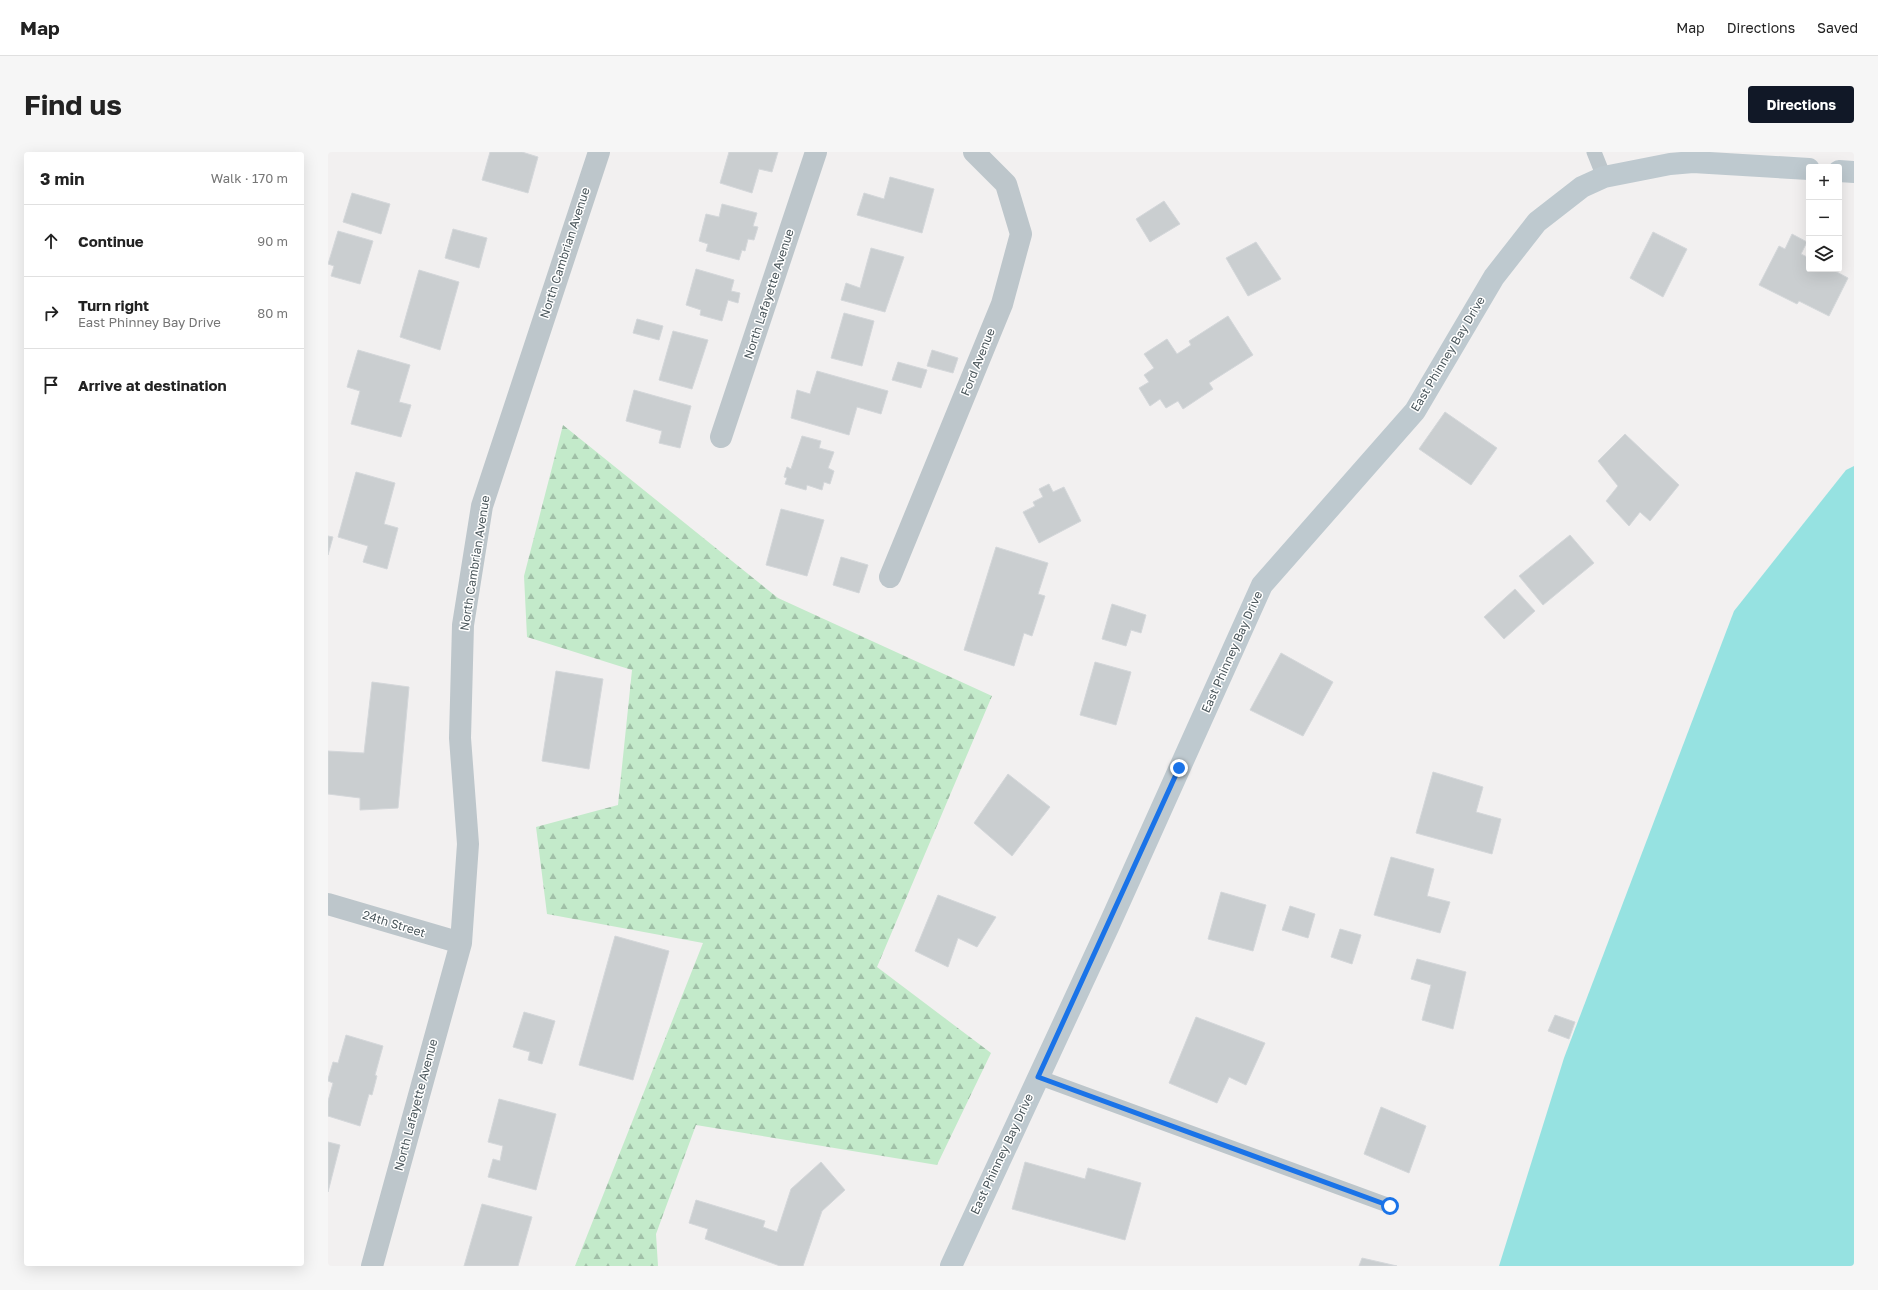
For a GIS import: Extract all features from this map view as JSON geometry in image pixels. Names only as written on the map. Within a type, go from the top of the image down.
[{"type":"street","name":"North Cambrian Avenue","points":[[461,944],[468,844],[460,738],[463,626],[482,506],[599,152]]},
{"type":"street","name":"North Lafayette Avenue","points":[[721,437],[816,152]]},
{"type":"street","name":"Ford Avenue","points":[[890,577],[1002,304],[1021,234],[1006,184],[974,152]]},
{"type":"street","name":"East Phinney Bay Drive","points":[[951,1266],[1262,586],[1415,411],[1494,277],[1537,222],[1582,187],[1604,177],[1670,164],[1693,162],[1806,169]]},
{"type":"street","points":[[1842,171],[1854,172]]},
{"type":"street","name":"24th Street","points":[[328,904],[461,944]]},
{"type":"street","name":"North Lafayette Avenue","points":[[372,1266],[461,944]]},
{"type":"lane","points":[[1594,152],[1604,177]]},
{"type":"lane","points":[[1038,1077],[1390,1206]]},
{"type":"green space","points":[[563,425],[778,598],[992,696],[877,967],[991,1053],[937,1165],[696,1125],[656,1234],[658,1266],[575,1266],[703,943],[547,914],[536,827],[618,805],[632,670],[527,637],[524,576]]},
{"type":"water","points":[[1854,466],[1854,1266],[1499,1266],[1564,1058],[1734,611],[1846,470]]},
{"type":"building","points":[[490,152],[522,152],[538,157],[528,193],[482,180]]},
{"type":"building","points":[[729,152],[778,152],[772,172],[759,169],[752,193],[720,183]]},
{"type":"building","points":[[890,177],[934,189],[922,233],[857,215],[864,193],[884,199]]},
{"type":"building","points":[[352,193],[390,204],[381,234],[343,222]]},
{"type":"building","points":[[1164,201],[1180,224],[1150,242],[1136,219]]},
{"type":"building","points":[[722,204],[757,213],[753,226],[758,227],[754,240],[748,239],[745,251],[742,250],[739,260],[706,251],[708,244],[699,241],[706,214],[719,217]]},
{"type":"building","points":[[453,229],[487,238],[479,268],[445,258]]},
{"type":"building","points":[[338,231],[373,241],[360,284],[331,276],[334,266],[328,264]]},
{"type":"building","points":[[1653,232],[1687,249],[1663,297],[1630,278]]},
{"type":"building","points":[[1792,234],[1806,241],[1801,254],[1806,256],[1806,272],[1837,272],[1848,278],[1829,316],[1799,301],[1797,304],[1759,285],[1779,246],[1785,249]]},
{"type":"building","points":[[1256,242],[1281,279],[1248,296],[1226,258]]},
{"type":"building","points":[[871,248],[904,257],[885,312],[841,300],[846,283],[860,288]]},
{"type":"building","points":[[696,269],[734,280],[731,291],[740,293],[738,303],[728,300],[722,321],[700,315],[701,310],[686,305]]},
{"type":"building","points":[[419,270],[459,282],[440,350],[400,337]]},
{"type":"building","points":[[844,313],[874,321],[862,366],[831,358]]},
{"type":"building","points":[[1228,316],[1253,355],[1209,383],[1213,389],[1183,409],[1178,401],[1166,408],[1160,399],[1150,406],[1139,388],[1149,382],[1144,375],[1154,368],[1144,354],[1167,339],[1177,354],[1191,345],[1189,341]]},
{"type":"building","points":[[637,319],[663,326],[659,340],[633,333]]},
{"type":"building","points":[[673,331],[708,340],[692,389],[659,380]]},
{"type":"building","points":[[358,350],[410,365],[399,402],[411,405],[401,437],[351,424],[360,391],[347,387]]},
{"type":"building","points":[[932,350],[958,358],[953,373],[927,366]]},
{"type":"building","points":[[898,362],[927,370],[921,388],[892,380]]},
{"type":"building","points":[[817,371],[888,391],[881,414],[857,407],[849,435],[791,418],[797,390],[810,394]]},
{"type":"building","points":[[634,390],[691,406],[680,448],[659,443],[662,431],[626,421]]},
{"type":"building","points":[[1445,412],[1497,448],[1471,485],[1419,449]]},
{"type":"building","points":[[1625,434],[1679,485],[1650,521],[1640,512],[1629,526],[1606,501],[1618,486],[1598,461]]},
{"type":"building","points":[[802,436],[821,441],[819,448],[834,452],[828,468],[834,471],[830,484],[824,482],[822,490],[807,485],[806,490],[785,484],[787,478],[784,477],[787,467],[791,469]]},
{"type":"building","points":[[356,472],[395,483],[384,524],[398,528],[387,569],[363,562],[368,546],[338,537]]},
{"type":"building","points":[[1049,484],[1053,492],[1064,487],[1081,521],[1039,543],[1023,512],[1035,506],[1033,502],[1043,497],[1039,489]]},
{"type":"building","points":[[781,509],[824,520],[807,576],[766,565]]},
{"type":"building","points":[[1570,535],[1594,563],[1543,605],[1519,576]]},
{"type":"building","points":[[328,536],[333,537],[328,555]]},
{"type":"building","points":[[996,547],[1048,563],[1038,594],[1045,596],[1032,636],[1024,633],[1014,666],[964,650]]},
{"type":"building","points":[[841,557],[868,565],[859,593],[833,585]]},
{"type":"building","points":[[1515,589],[1535,611],[1504,639],[1484,617]]},
{"type":"building","points":[[1112,604],[1146,615],[1141,633],[1131,630],[1126,646],[1102,639]]},
{"type":"building","points":[[1281,653],[1333,682],[1303,736],[1250,710]]},
{"type":"building","points":[[1095,662],[1131,672],[1116,725],[1080,715]]},
{"type":"building","points":[[556,671],[603,679],[589,769],[542,761]]},
{"type":"building","points":[[372,682],[409,687],[398,808],[360,810],[360,798],[328,794],[328,751],[364,753]]},
{"type":"building","points":[[1433,772],[1483,787],[1476,812],[1501,819],[1492,854],[1416,833]]},
{"type":"building","points":[[1008,774],[1050,807],[1012,856],[974,823]]},
{"type":"building","points":[[1391,857],[1434,869],[1427,896],[1450,902],[1440,933],[1374,915]]},
{"type":"building","points":[[1221,892],[1266,905],[1253,951],[1208,939]]},
{"type":"building","points":[[938,895],[996,917],[977,947],[958,938],[948,967],[915,951]]},
{"type":"building","points":[[1290,906],[1315,914],[1308,938],[1282,930]]},
{"type":"building","points":[[1340,929],[1361,935],[1352,964],[1331,957]]},
{"type":"building","points":[[615,936],[669,951],[633,1080],[579,1065]]},
{"type":"building","points":[[1417,959],[1466,972],[1453,1029],[1422,1020],[1431,985],[1411,979]]},
{"type":"building","points":[[524,1012],[555,1021],[542,1064],[528,1060],[530,1052],[513,1047]]},
{"type":"building","points":[[1555,1015],[1575,1022],[1569,1039],[1548,1031]]},
{"type":"building","points":[[1196,1017],[1265,1043],[1246,1085],[1229,1077],[1217,1103],[1169,1083]]},
{"type":"building","points":[[346,1035],[383,1046],[375,1075],[377,1076],[372,1095],[369,1094],[360,1126],[328,1116],[328,1101],[333,1083],[328,1081],[328,1079],[333,1062],[338,1063]]},
{"type":"building","points":[[499,1099],[556,1114],[536,1190],[488,1177],[493,1159],[500,1161],[503,1146],[488,1142]]},
{"type":"building","points":[[1381,1107],[1426,1126],[1409,1173],[1364,1154]]},
{"type":"building","points":[[328,1142],[340,1145],[328,1192]]},
{"type":"building","points":[[821,1162],[845,1190],[822,1211],[803,1266],[780,1266],[705,1239],[708,1229],[689,1223],[696,1200],[765,1221],[763,1227],[777,1232],[791,1189]]},
{"type":"building","points":[[1025,1162],[1085,1179],[1088,1168],[1141,1183],[1125,1240],[1012,1209]]},
{"type":"building","points":[[482,1204],[532,1217],[518,1266],[464,1266]]},
{"type":"building","points":[[1362,1258],[1397,1266],[1359,1266]]},
{"type":"route","points":[[1179,768],[1038,1077],[1390,1206]]}]
